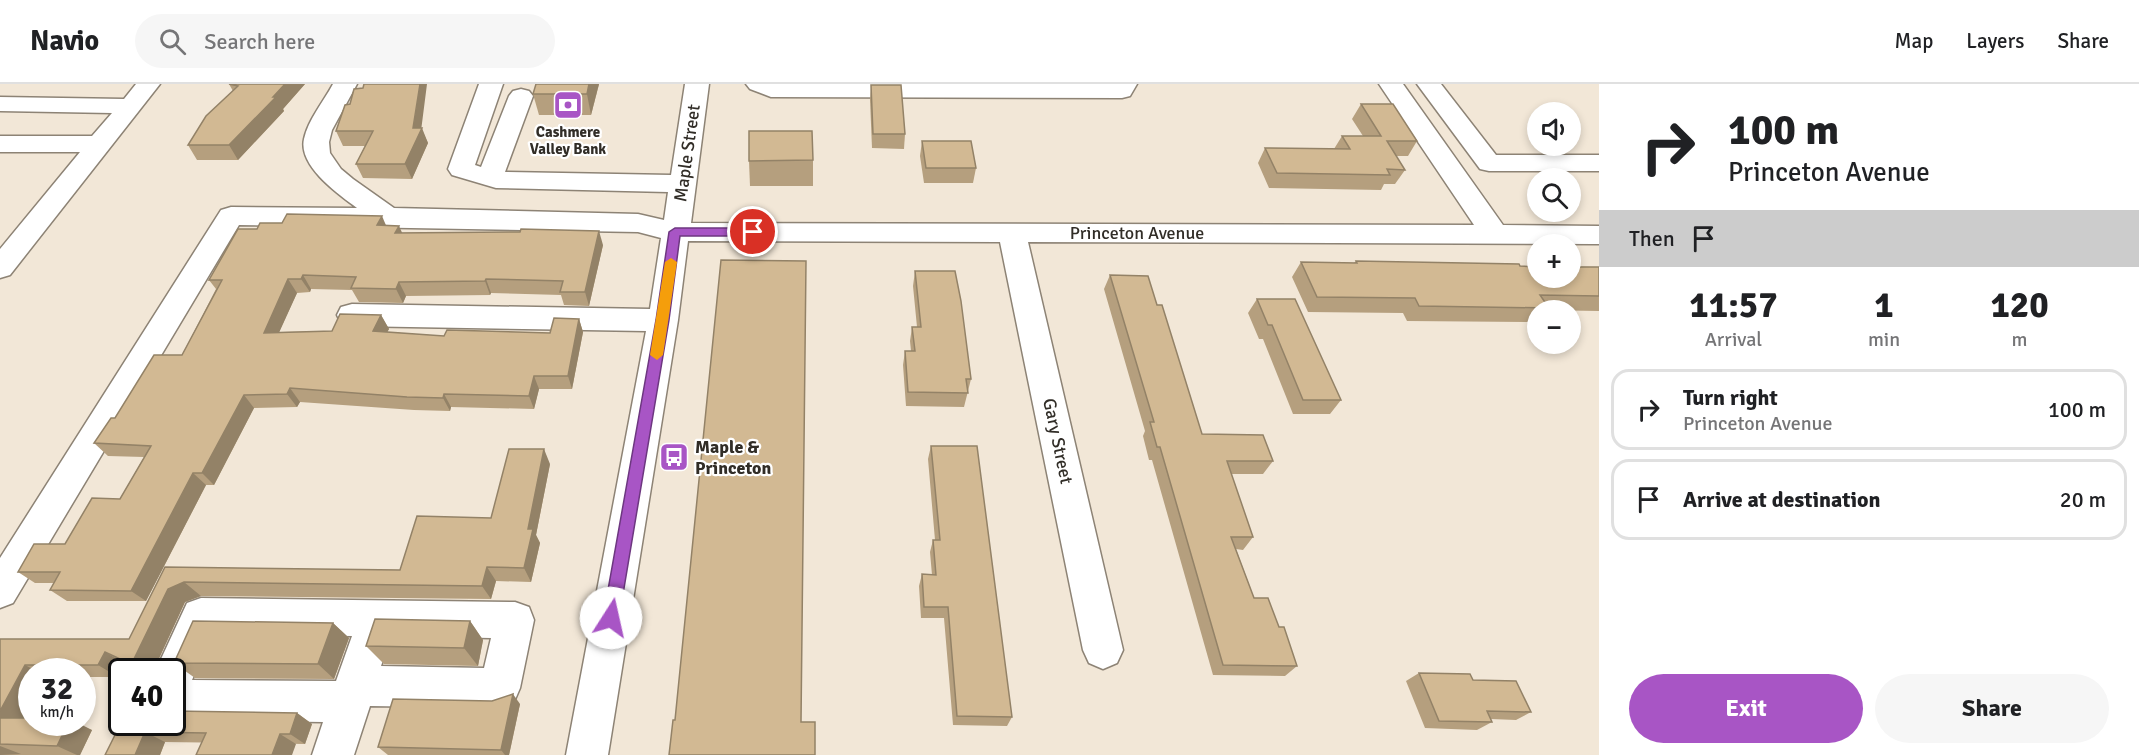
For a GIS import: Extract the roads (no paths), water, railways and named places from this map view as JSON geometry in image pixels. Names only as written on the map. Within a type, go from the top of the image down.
[{"type":"street","points":[[0,268],[148,84]]},
{"type":"street","points":[[345,84],[315,142],[319,158],[327,170],[388,217]]},
{"type":"street","points":[[491,84],[461,168],[490,178],[683,184]]},
{"type":"street","name":"Maple Street","points":[[587,755],[663,320],[697,84]]},
{"type":"street","points":[[758,84],[771,90],[1110,91],[1122,91],[1125,84]]},
{"type":"street","points":[[1391,84],[1495,235]]},
{"type":"street","points":[[1429,84],[1490,163],[1599,163]]},
{"type":"street","points":[[490,178],[523,88]]},
{"type":"street","points":[[0,104],[130,106]]},
{"type":"street","points":[[0,144],[99,144]]},
{"type":"street","name":"Princeton Avenue","points":[[0,591],[231,216],[638,223],[675,232],[1599,235]]},
{"type":"street","name":"Gary Street","points":[[1012,232],[1103,650]]},
{"type":"street","points":[[352,315],[663,320]]},
{"type":"street","points":[[182,658],[201,616],[515,620],[500,688],[186,700]]},
{"type":"street","points":[[333,755],[377,618]]},
{"type":"place","name":"Cashmere Valley Bank","points":[[568,105]]},
{"type":"place","name":"Maple & Princeton","points":[[674,457]]}]
